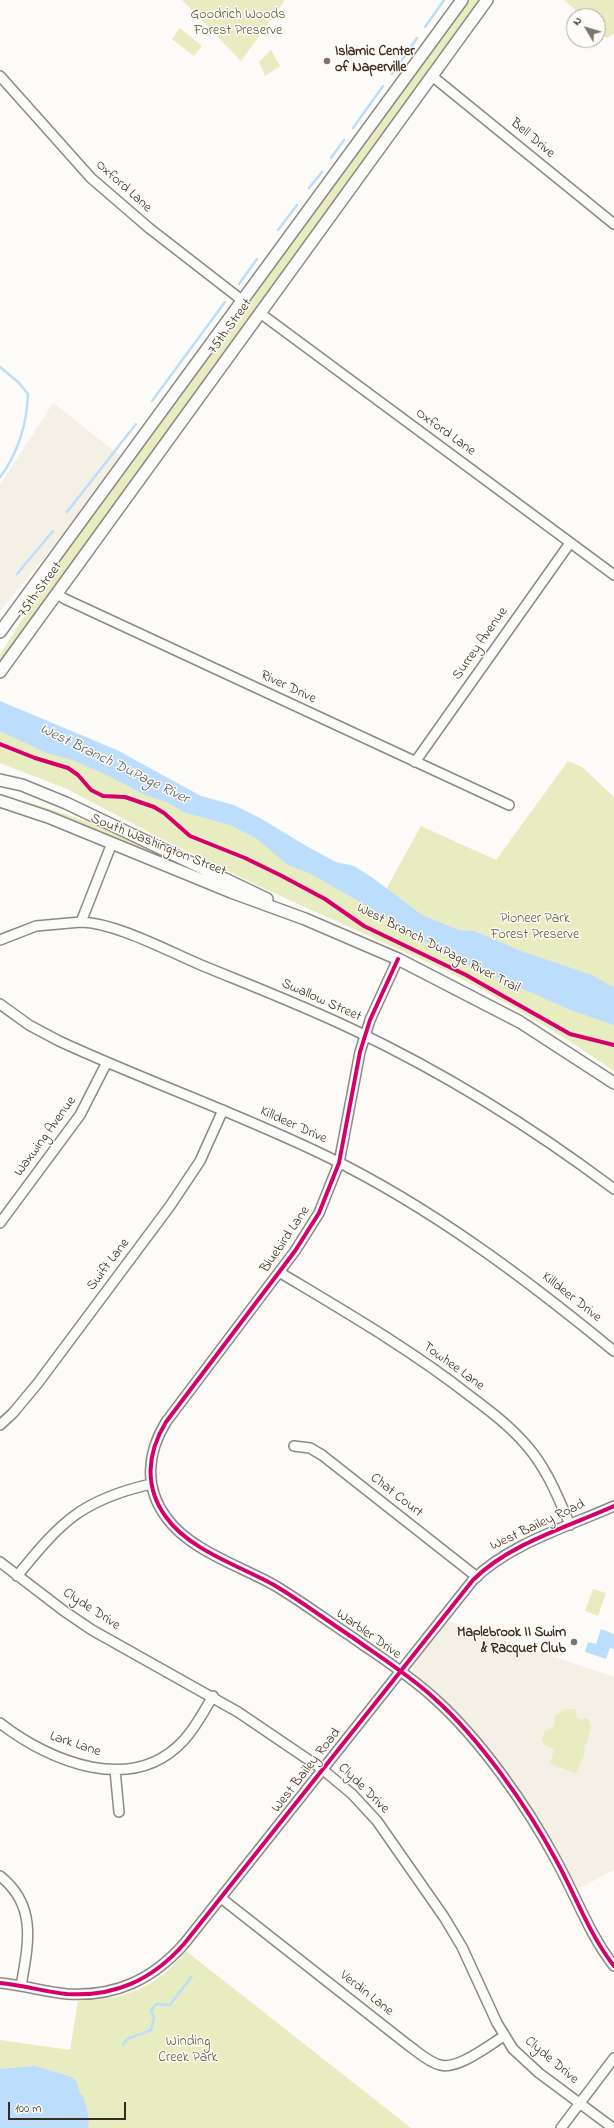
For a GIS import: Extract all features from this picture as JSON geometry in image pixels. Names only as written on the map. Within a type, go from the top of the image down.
[{"type":"main road","name":"75th Street","points":[[0,632],[244,301],[462,0]]},
{"type":"main road","name":"75th Street","points":[[0,672],[487,0]]},
{"type":"main road","name":"South Washington Street","points":[[0,780],[32,789],[95,815],[235,882],[304,919]]},
{"type":"main road","name":"South Washington Street","points":[[0,801],[48,817],[231,892],[304,919],[398,959],[520,1022],[614,1084]]},
{"type":"street","name":"Oxford Lane","points":[[0,76],[91,178],[149,228],[244,301]]},
{"type":"street","name":"Bell Drive","points":[[432,76],[614,224]]},
{"type":"street","name":"Oxford Lane","points":[[260,313],[614,575]]},
{"type":"street","name":"Surrey Avenue","points":[[415,762],[570,543]]},
{"type":"street","name":"River Drive","points":[[57,594],[509,805]]},
{"type":"street","points":[[81,922],[112,843]]},
{"type":"street","name":"Swallow Street","points":[[0,940],[36,926],[81,922],[93,924],[132,936],[302,1007],[365,1036],[421,1065],[511,1117],[614,1189]]},
{"type":"street","name":"Bluebird Lane","points":[[151,1484],[150,1468],[152,1452],[161,1431],[279,1272],[319,1213],[339,1163],[352,1089],[365,1036],[398,959]]},
{"type":"street","name":"Killdeer Drive","points":[[0,1004],[29,1025],[59,1041],[223,1110],[339,1163],[396,1195],[471,1241],[548,1297],[614,1351]]},
{"type":"street","name":"Waxwing Avenue","points":[[0,1223],[80,1115],[107,1062]]},
{"type":"street","name":"Swift Lane","points":[[0,1424],[13,1413],[38,1383],[170,1206],[200,1161],[223,1110]]},
{"type":"street","name":"Towhee Lane","points":[[279,1272],[397,1344],[454,1384],[499,1419],[527,1446],[541,1465],[570,1525]]},
{"type":"street","name":"Chat Court","points":[[294,1446],[310,1448],[322,1455],[477,1577]]},
{"type":"street","points":[[17,1576],[56,1530],[80,1511],[110,1496],[151,1484]]},
{"type":"street","name":"Warbler Drive","points":[[151,1484],[162,1512],[183,1536],[297,1600],[400,1671],[436,1700],[465,1729],[487,1755],[555,1858],[588,1927],[614,1966]]},
{"type":"street","name":"West Bailey Road","points":[[0,1983],[66,1994],[89,1994],[129,1986],[153,1973],[174,1956],[400,1671],[477,1577],[505,1555],[614,1506]]},
{"type":"street","name":"Clyde Drive","points":[[0,1562],[92,1630],[213,1696],[322,1769],[352,1794],[377,1821],[444,1917],[462,1946],[504,2036],[513,2049],[539,2073],[613,2128]]},
{"type":"street","name":"Lark Lane","points":[[0,1723],[25,1740],[50,1753],[87,1766],[115,1770],[146,1764],[169,1752],[184,1740],[213,1696]]},
{"type":"street","points":[[115,1770],[119,1812]]},
{"type":"street","points":[[0,1876],[15,1891],[25,1910],[28,1922],[27,1948],[21,1986]]},
{"type":"street","name":"Verdin Lane","points":[[221,1898],[408,2045],[434,2062],[444,2066],[460,2062],[504,2036]]},
{"type":"street","points":[[561,2128],[614,2058]]},
{"type":"shaded area","points":[[53,403],[121,456],[56,543],[0,611],[0,484]]},
{"type":"shaded area","points":[[448,1621],[614,1677],[614,1870],[578,1889],[541,1824],[482,1741],[452,1708],[412,1672],[414,1664]]},
{"type":"green space","name":"Goodrich Woods Forest Preserve","points":[[182,0],[285,0],[241,61]]},
{"type":"green space","points":[[467,0],[482,0],[0,661],[0,655],[57,564]]},
{"type":"green space","points":[[564,0],[614,0],[614,34],[606,37],[606,8],[573,8]]},
{"type":"green space","points":[[180,28],[202,46],[194,56],[172,39]]},
{"type":"green space","points":[[271,50],[280,66],[265,76],[259,62]]},
{"type":"green space","name":"Pioneer Park Forest Preserve","points":[[0,715],[231,814],[380,900],[421,826],[496,860],[568,761],[582,767],[614,797],[614,1071],[568,1040],[508,1004],[447,971],[267,890],[164,840],[67,789],[0,763]]},
{"type":"green space","points":[[17,798],[121,833],[204,872],[203,875]]},
{"type":"green space","points":[[593,1589],[606,1593],[598,1616],[585,1611]]},
{"type":"green space","points":[[566,1709],[576,1709],[577,1718],[582,1720],[588,1718],[591,1727],[587,1743],[584,1745],[585,1752],[576,1773],[550,1764],[554,1749],[546,1746],[542,1740],[544,1732],[554,1726],[555,1716]]},
{"type":"green space","name":"Winding Creek Park","points":[[186,1951],[411,2128],[0,2128],[0,2040],[70,2050],[78,2001],[110,1998],[138,1990],[163,1975]]},
{"type":"water","name":"West Branch DuPage River","points":[[0,701],[117,750],[201,796],[234,805],[260,818],[336,862],[354,866],[373,878],[422,915],[459,930],[474,931],[521,951],[589,974],[614,987],[614,1025],[573,1011],[450,957],[362,903],[311,874],[288,865],[257,839],[230,825],[183,812],[169,803],[143,794],[109,776],[72,760],[46,753],[0,731]]},
{"type":"water","points":[[601,1629],[614,1634],[614,1649],[610,1648],[606,1659],[585,1652],[588,1642],[596,1644]]},
{"type":"water","points":[[35,2066],[72,2077],[76,2081],[80,2093],[84,2098],[89,2119],[88,2128],[0,2128],[0,2069]]},
{"type":"waterway","points":[[425,27],[444,0]]},
{"type":"waterway","points":[[392,74],[417,38]]},
{"type":"waterway","points":[[353,128],[383,86]]},
{"type":"waterway","points":[[331,158],[344,140]]},
{"type":"waterway","points":[[309,188],[322,172]]},
{"type":"waterway","points":[[278,230],[297,205]]},
{"type":"waterway","points":[[239,284],[257,259]]},
{"type":"waterway","points":[[152,401],[225,302]]},
{"type":"waterway","points":[[0,367],[18,382],[28,394],[26,416],[17,448],[0,477]]},
{"type":"waterway","points":[[67,512],[136,424]]},
{"type":"waterway","points":[[17,574],[53,531]]},
{"type":"waterway","points":[[123,2045],[127,2039],[151,2030],[154,2017],[151,2010],[157,2004],[170,2005],[192,1976]]},
{"type":"cycle path","name":"West Branch DuPage River Trail","points":[[0,744],[35,758],[68,768],[78,775],[91,790],[103,796],[125,797],[154,807],[164,813],[190,836],[245,858],[280,875],[325,899],[364,926],[466,975],[570,1034],[614,1045]]},
{"type":"cycle path","points":[[398,959],[370,1020],[360,1052],[339,1163],[319,1213],[295,1251],[166,1422],[155,1446],[152,1458],[151,1482],[159,1506],[166,1517],[176,1529],[188,1539],[201,1548],[261,1578],[294,1597],[404,1674],[434,1698],[451,1715],[485,1753],[517,1796],[556,1860],[597,1941],[614,1966]]},
{"type":"cycle path","points":[[0,1983],[67,1994],[101,1993],[132,1984],[146,1976],[172,1957],[184,1944],[473,1580],[487,1567],[521,1546],[614,1506]]},
{"type":"place","name":"Islamic Center of Naperville","points":[[327,61]]},
{"type":"place","name":"Maplebrook II Swim & Racquet Club","points":[[574,1642]]}]
